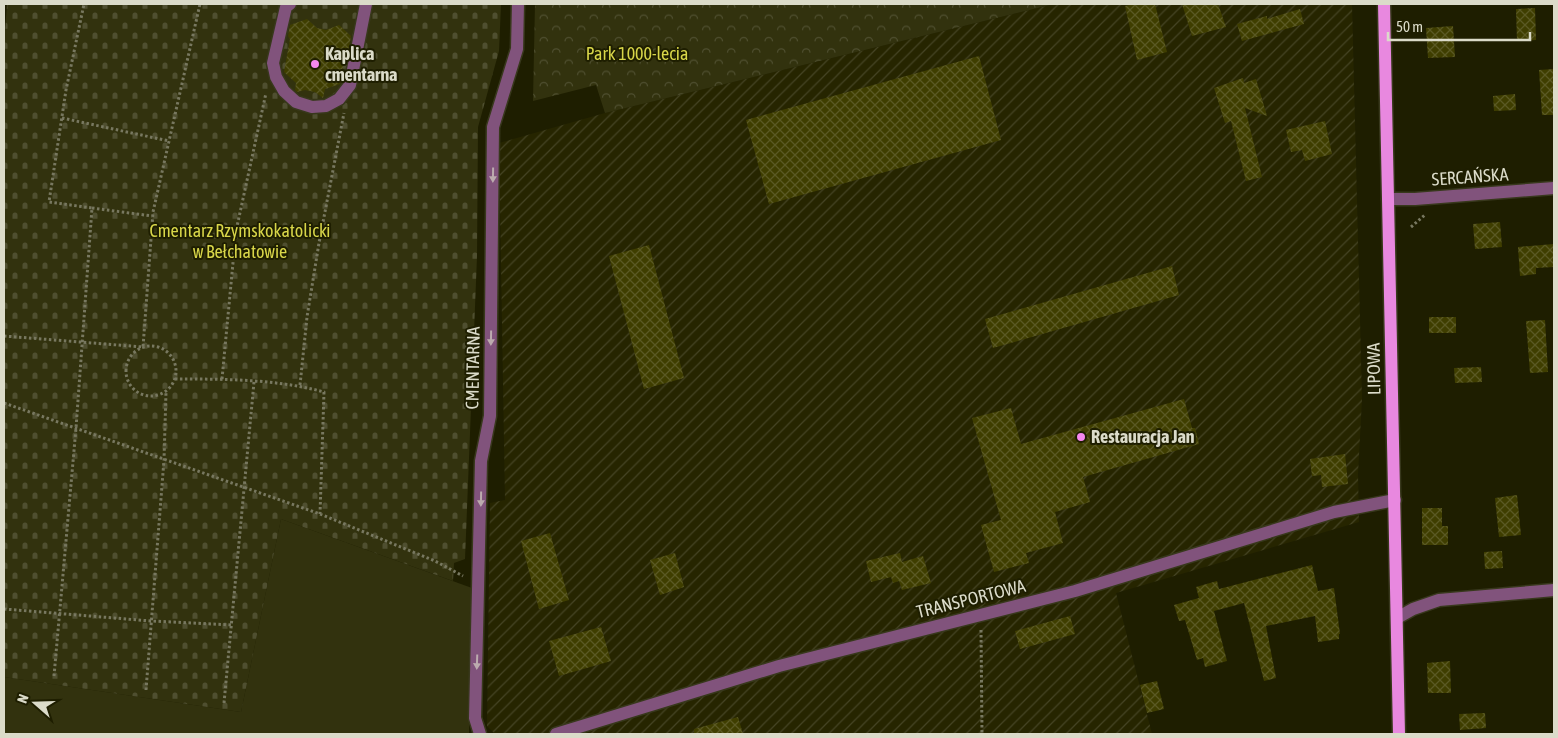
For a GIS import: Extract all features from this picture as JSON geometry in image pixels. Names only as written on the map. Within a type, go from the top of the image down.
[{"type":"main road","name":"LIPOWA","points":[[1384,4],[1399,734]]},
{"type":"street","points":[[290,4],[286,7],[273,63],[276,77],[284,90],[296,102],[312,107],[326,106],[340,99],[350,85],[366,4]]},
{"type":"street","name":"CMENTARNA","points":[[480,734],[475,718],[481,461],[490,416],[493,126],[517,49],[518,4]]},
{"type":"street","name":"SERCAŃSKA","points":[[1388,199],[1554,188]]},
{"type":"street","name":"TRANSPORTOWA","points":[[556,734],[779,666],[1076,590],[1334,512],[1395,500]]},
{"type":"street","points":[[1397,618],[1413,609],[1439,600],[1554,590]]},
{"type":"path","points":[[84,4],[62,118],[49,202],[152,216]]},
{"type":"path","points":[[143,346],[152,216],[200,4]]},
{"type":"path","points":[[222,379],[236,231],[267,91]]},
{"type":"path","points":[[300,385],[307,317],[318,243],[344,113]]},
{"type":"path","points":[[62,118],[169,141]]},
{"type":"path","points":[[54,676],[76,428],[92,208]]},
{"type":"path","points":[[4,336],[159,346],[172,356],[176,371],[175,379],[171,386],[166,392],[158,396],[140,394],[128,382],[125,373],[129,356],[143,346]]},
{"type":"path","points":[[175,379],[222,379],[300,385],[324,392],[320,514]]},
{"type":"path","points":[[224,703],[254,382]]},
{"type":"path","points":[[146,690],[164,460],[166,392]]},
{"type":"path","points":[[4,403],[320,514],[435,561],[453,572],[479,583]]},
{"type":"path","points":[[4,609],[151,621],[232,625]]},
{"type":"path","points":[[980,615],[982,734]]},
{"type":"shaded area","points":[[1054,4],[1352,4],[1362,399],[1358,474],[1359,522],[1116,593],[1152,734],[495,734],[487,726],[490,503],[505,500],[499,143],[605,113]]},
{"type":"green space","name":"Cmentarz Rzymskokatolicki w Bełchatowie","points":[[7,4],[501,4],[499,51],[478,127],[477,256],[465,559],[454,563],[453,581],[281,519],[241,712],[4,677],[4,45]]},
{"type":"green space","name":"Park 1000-lecia","points":[[535,4],[1054,4],[605,113],[596,85],[533,101]]},
{"type":"green space","points":[[281,519],[472,588],[469,734],[4,734],[4,677],[241,712]]},
{"type":"building","points":[[1155,4],[1167,52],[1137,60],[1125,6]]},
{"type":"building","points":[[1182,4],[1218,4],[1226,27],[1192,36]]},
{"type":"building","points":[[1535,8],[1536,40],[1517,41],[1516,9]]},
{"type":"building","points":[[1300,9],[1304,24],[1242,41],[1237,24],[1267,16],[1267,19]]},
{"type":"building","name":"Kaplica cmentarna","points":[[307,19],[317,28],[326,30],[339,25],[351,36],[348,54],[345,55],[340,84],[325,89],[323,98],[315,92],[305,90],[297,92],[295,90],[296,83],[284,72],[290,39],[288,36],[290,25]]},
{"type":"building","points":[[1453,26],[1455,57],[1428,58],[1426,28]]},
{"type":"building","points":[[979,56],[1001,140],[769,204],[746,120]]},
{"type":"building","points":[[1554,69],[1554,115],[1542,115],[1539,70]]},
{"type":"building","points":[[1243,78],[1244,83],[1256,79],[1267,116],[1245,108],[1262,177],[1246,181],[1231,121],[1225,123],[1214,88]]},
{"type":"building","points":[[1515,94],[1516,110],[1494,111],[1493,96]]},
{"type":"building","points":[[1325,121],[1332,154],[1305,161],[1302,150],[1291,152],[1286,130]]},
{"type":"building","points":[[1500,222],[1502,247],[1475,249],[1473,224]]},
{"type":"building","points":[[1554,244],[1554,267],[1536,268],[1536,274],[1520,276],[1518,247]]},
{"type":"building","points":[[649,245],[684,378],[644,389],[609,256]]},
{"type":"building","points":[[1172,266],[1179,295],[993,348],[985,319]]},
{"type":"building","points":[[1429,317],[1456,317],[1456,333],[1429,333]]},
{"type":"building","points":[[1545,320],[1548,372],[1530,373],[1526,321]]},
{"type":"building","points":[[1481,367],[1482,382],[1455,383],[1454,368]]},
{"type":"building","points":[[1184,399],[1192,428],[1195,428],[1199,444],[1083,477],[1090,502],[1055,512],[1063,543],[1026,553],[1029,563],[994,572],[981,525],[1001,520],[972,418],[1011,408],[1021,444]]},
{"type":"building","points":[[1345,454],[1348,484],[1322,487],[1321,475],[1312,476],[1310,459]]},
{"type":"building","points":[[1517,495],[1521,535],[1499,537],[1495,498]]},
{"type":"building","points":[[1422,508],[1442,508],[1442,526],[1448,526],[1448,545],[1422,545]]},
{"type":"building","points":[[550,533],[569,600],[539,609],[521,541]]},
{"type":"building","points":[[1502,551],[1503,568],[1485,569],[1484,552]]},
{"type":"building","points":[[675,553],[684,587],[660,595],[650,560]]},
{"type":"building","points":[[900,553],[902,562],[923,556],[931,583],[902,590],[899,581],[893,583],[891,577],[871,582],[866,561]]},
{"type":"building","points":[[1312,565],[1318,591],[1334,588],[1339,639],[1318,642],[1315,616],[1266,626],[1276,678],[1264,681],[1244,603],[1214,611],[1227,661],[1205,667],[1203,658],[1197,660],[1185,620],[1179,621],[1174,605],[1199,598],[1196,587],[1217,581],[1219,589]]},
{"type":"building","points":[[1070,616],[1075,634],[1020,649],[1015,631]]},
{"type":"building","points":[[601,627],[611,661],[559,676],[549,641]]},
{"type":"building","points":[[1450,661],[1451,693],[1428,693],[1427,663]]},
{"type":"building","points":[[1157,681],[1164,709],[1147,713],[1140,685]]},
{"type":"building","points":[[1485,713],[1486,728],[1460,730],[1459,714]]},
{"type":"building","points":[[738,717],[743,734],[694,734],[694,729]]},
{"type":"place","name":"Kaplica cmentarna","points":[[315,64]]},
{"type":"place","name":"Restauracja Jan","points":[[1081,437]]}]
